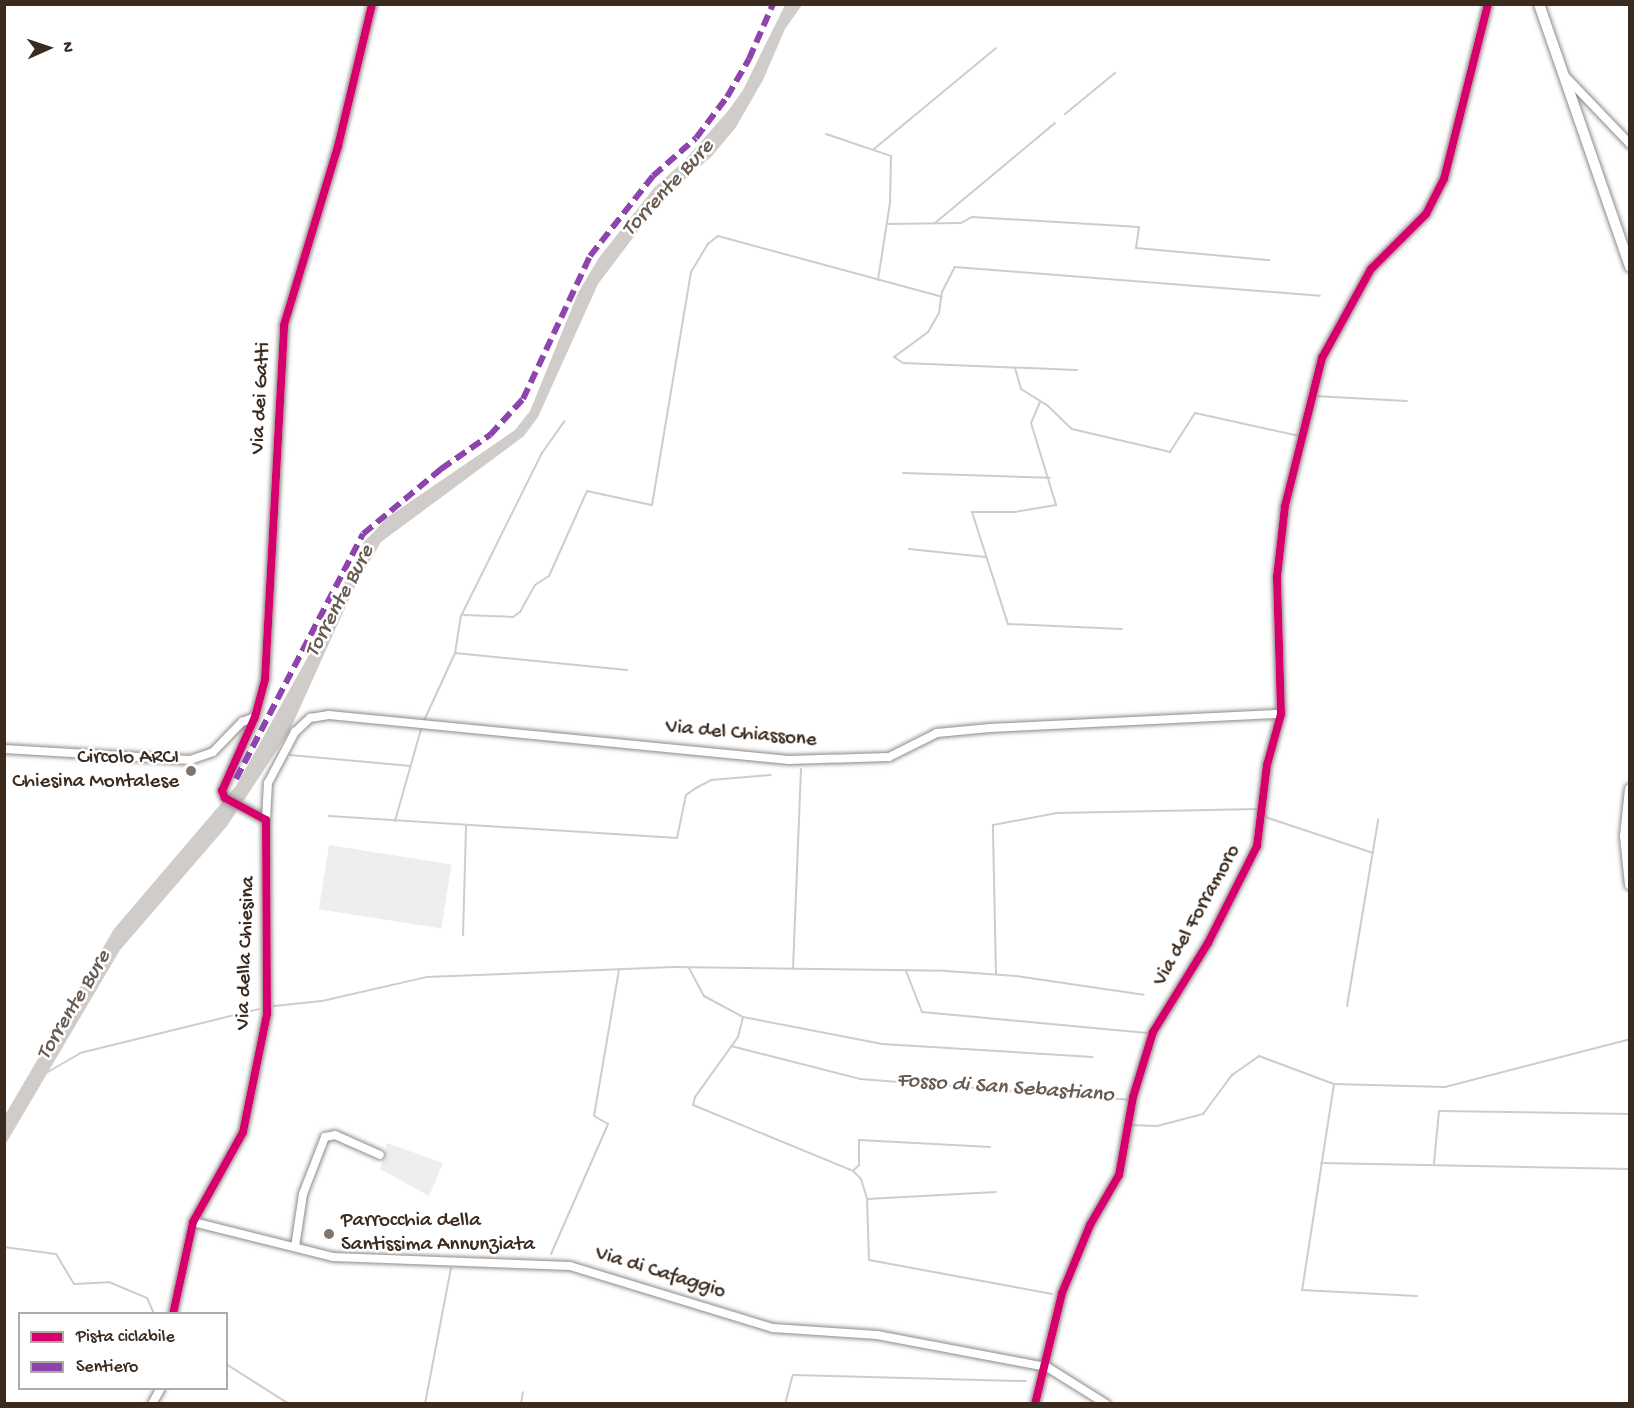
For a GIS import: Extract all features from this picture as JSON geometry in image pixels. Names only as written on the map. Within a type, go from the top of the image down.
[{"type":"main road","points":[[1539,4],[1629,267]]},
{"type":"main road","points":[[1629,789],[1625,836],[1629,885]]},
{"type":"street","name":"Via dei Gatti","points":[[266,820],[225,797],[223,786],[255,717],[265,679],[284,325],[338,146],[372,4]]},
{"type":"street","name":"Via del Forramoro","points":[[1035,1404],[1047,1367],[1062,1293],[1090,1225],[1119,1175],[1133,1097],[1153,1032],[1208,943],[1257,846],[1267,765],[1281,714],[1277,577],[1285,506],[1322,358],[1371,269],[1426,214],[1444,179],[1488,4]]},
{"type":"street","points":[[1563,74],[1629,144]]},
{"type":"street","name":"Via del Chiassone","points":[[266,820],[268,783],[295,732],[310,718],[329,715],[789,760],[889,757],[938,733],[980,729],[1164,717],[1281,714]]},
{"type":"street","points":[[4,749],[190,760],[213,752],[239,725],[255,717]]},
{"type":"street","name":"Via della Chiesina","points":[[173,1312],[193,1222],[243,1132],[265,1021],[266,820]]},
{"type":"street","points":[[296,1247],[303,1194],[325,1137],[338,1136],[380,1155]]},
{"type":"street","name":"Via di Cafaggio","points":[[193,1222],[337,1257],[566,1265],[773,1328],[877,1335],[1047,1367],[1106,1404]]},
{"type":"street","points":[[152,1404],[160,1390]]},
{"type":"shaded area","points":[[329,845],[451,864],[441,929],[319,909]]},
{"type":"shaded area","points":[[387,1143],[443,1163],[429,1196],[380,1169]]},
{"type":"water","name":"Torrente Bure","points":[[785,5],[802,5],[785,29],[763,80],[736,127],[712,156],[663,198],[598,284],[538,417],[524,436],[381,542],[354,588],[289,732],[227,826],[120,950],[5,1145],[5,1115],[114,929],[236,786],[315,644],[364,542],[388,517],[515,430],[530,411],[578,293],[598,259],[654,188],[684,161],[728,111],[743,90]]},
{"type":"waterway","points":[[874,149],[996,48]]},
{"type":"waterway","points":[[1065,114],[1115,73]]},
{"type":"waterway","points":[[935,223],[1055,123]]},
{"type":"waterway","points":[[826,134],[891,156],[890,203],[878,280]]},
{"type":"waterway","points":[[887,224],[961,223],[972,217],[1139,227],[1136,248],[1269,260]]},
{"type":"waterway","points":[[464,615],[513,617],[520,612],[535,585],[549,576],[587,491],[652,505],[691,272],[708,244],[718,236],[942,297]]},
{"type":"waterway","points":[[1077,370],[903,363],[894,357],[928,332],[939,313],[942,292],[955,267],[1320,296]]},
{"type":"waterway","points":[[1015,368],[1021,389],[1048,406],[1072,429],[1170,452],[1195,413],[1300,436]]},
{"type":"waterway","points":[[1314,396],[1407,401]]},
{"type":"waterway","points":[[1040,402],[1031,423],[1056,505],[1015,512],[972,512],[1008,624],[1122,629]]},
{"type":"waterway","points":[[1306,435],[1310,419]]},
{"type":"waterway","points":[[423,723],[455,653],[461,616],[542,453],[564,421]]},
{"type":"waterway","points":[[903,473],[1050,478]]},
{"type":"waterway","points":[[909,549],[986,557]]},
{"type":"waterway","points":[[455,653],[627,670]]},
{"type":"waterway","points":[[395,821],[421,729]]},
{"type":"waterway","points":[[290,755],[411,766]]},
{"type":"waterway","points":[[793,969],[801,769]]},
{"type":"waterway","points":[[329,816],[677,838],[686,795],[696,788],[711,780],[771,775]]},
{"type":"waterway","points":[[996,974],[993,825],[1057,813],[1259,809]]},
{"type":"waterway","points":[[1263,813],[1268,818],[1373,853]]},
{"type":"waterway","points":[[1347,1006],[1378,820]]},
{"type":"waterway","points":[[463,935],[466,826]]},
{"type":"waterway","points":[[274,1006],[322,1001],[427,977],[674,967],[946,971],[1016,976],[1144,995]]},
{"type":"waterway","name":"Fosso di San Sebastiano","points":[[689,968],[704,996],[743,1017]]},
{"type":"waterway","points":[[551,1254],[608,1124],[594,1116],[619,969]]},
{"type":"waterway","points":[[906,971],[922,1012],[1150,1033]]},
{"type":"waterway","name":"Torrente Bure","points":[[46,1073],[80,1053],[259,1009]]},
{"type":"waterway","points":[[743,1017],[738,1037],[695,1097],[693,1105],[853,1171],[861,1179],[867,1199],[869,1260],[1052,1294]]},
{"type":"waterway","points":[[743,1017],[882,1044],[1093,1057]]},
{"type":"waterway","points":[[1130,1125],[1157,1126],[1203,1114],[1232,1075],[1259,1056],[1334,1084],[1445,1087],[1630,1039]]},
{"type":"waterway","name":"Fosso di San Sebastiano","points":[[731,1046],[860,1079],[1130,1100]]},
{"type":"waterway","points":[[1334,1084],[1302,1290],[1417,1296]]},
{"type":"waterway","points":[[1434,1163],[1439,1111],[1630,1114]]},
{"type":"waterway","points":[[853,1171],[859,1165],[859,1140],[990,1147]]},
{"type":"waterway","points":[[1321,1163],[1630,1169]]},
{"type":"waterway","points":[[867,1199],[996,1192]]},
{"type":"waterway","points":[[4,1247],[56,1254],[74,1284],[109,1282],[147,1298],[153,1312]]},
{"type":"waterway","points":[[425,1404],[451,1268]]},
{"type":"waterway","points":[[228,1365],[289,1404]]},
{"type":"waterway","points":[[785,1404],[793,1375],[1026,1381]]},
{"type":"waterway","points":[[521,1404],[523,1392]]},
{"type":"marked path","points":[[236,779],[363,534],[441,469],[490,435],[523,399],[590,256],[653,176],[696,138],[727,97],[749,59],[773,4]]},
{"type":"cycle path","points":[[173,1312],[193,1222],[243,1132],[267,1014],[266,820],[225,798],[222,791],[255,717],[265,679],[284,325],[338,146],[372,4]]},
{"type":"cycle path","points":[[1035,1404],[1062,1293],[1090,1225],[1119,1175],[1133,1097],[1153,1032],[1208,943],[1257,846],[1267,765],[1281,714],[1277,577],[1285,506],[1322,358],[1371,269],[1426,214],[1444,179],[1488,4]]},
{"type":"place","name":"Circolo ARCI Chiesina Montalese","points":[[191,771]]},
{"type":"place","name":"Parrocchia della Santissima Annunziata","points":[[329,1234]]}]
